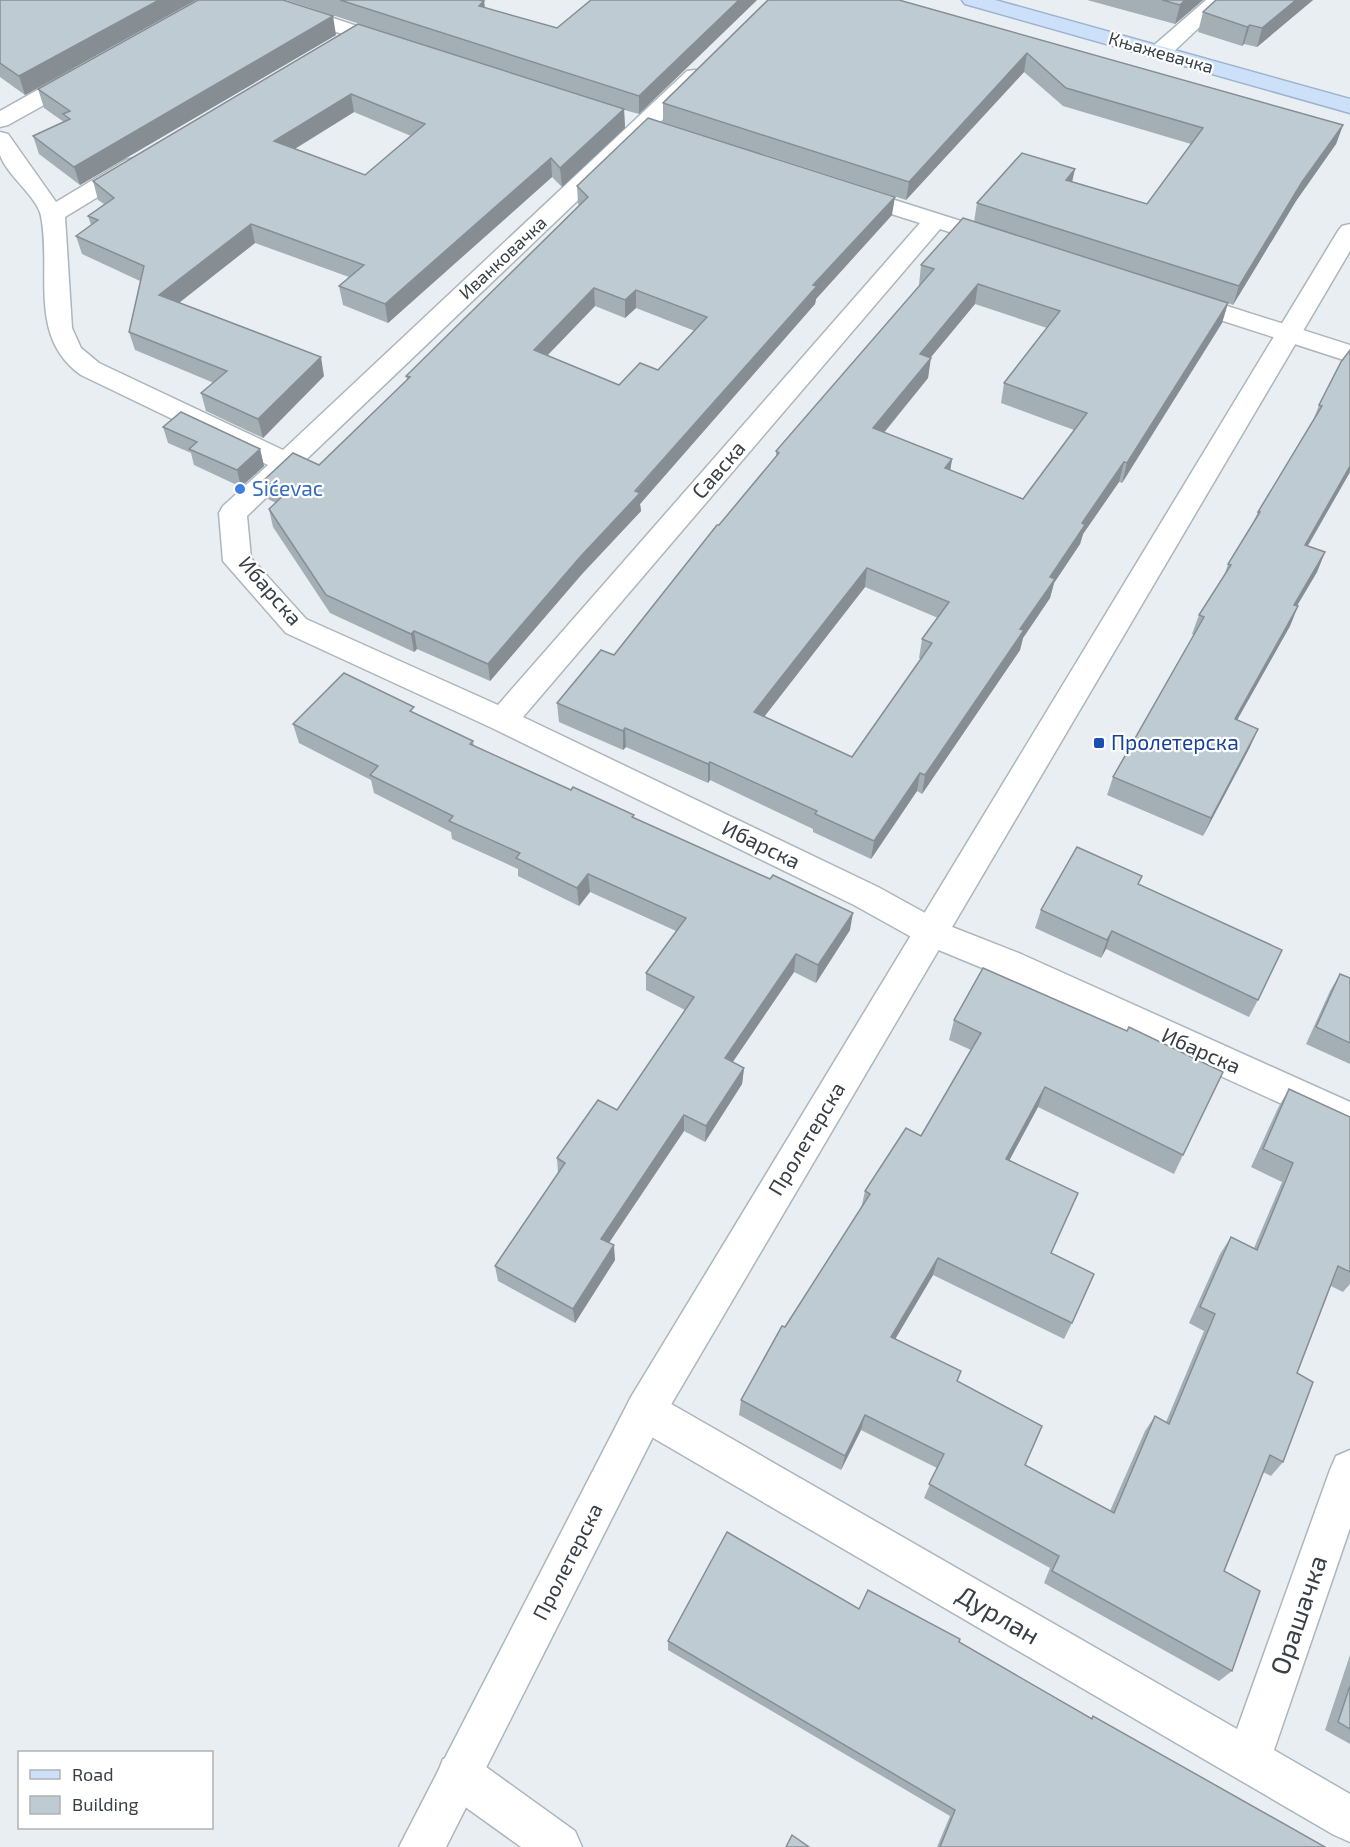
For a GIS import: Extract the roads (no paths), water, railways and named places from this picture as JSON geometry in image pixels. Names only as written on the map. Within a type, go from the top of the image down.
[{"type":"main road","name":"Књажевачка","points":[[972,0],[1350,106]]},
{"type":"street","points":[[258,0],[412,51]]},
{"type":"street","points":[[1160,52],[1218,0]]},
{"type":"street","points":[[337,45],[357,33]]},
{"type":"street","points":[[0,120],[103,63]]},
{"type":"street","name":"Иванковачка","points":[[233,513],[707,63]]},
{"type":"street","points":[[0,139],[53,214],[60,328],[69,350],[77,360],[90,369],[285,462]]},
{"type":"street","points":[[53,214],[154,153]]},
{"type":"street","points":[[834,188],[1024,249]]},
{"type":"street","name":"Савска","points":[[502,720],[935,220]]},
{"type":"street","name":"Пролетерска","points":[[422,1847],[645,1411],[1350,231]]},
{"type":"street","points":[[1156,292],[1350,354]]},
{"type":"street","name":"Ибарска","points":[[233,513],[237,561],[296,626],[502,720],[866,896],[892,913],[973,952],[1009,964],[1350,1119]]},
{"type":"street","name":"Дурлан","points":[[645,1411],[1350,1819]]},
{"type":"street","name":"Орашачка","points":[[1248,1760],[1350,1470]]},
{"type":"street","points":[[459,1775],[559,1847]]},
{"type":"place","name":"Sićevac","points":[[240,489]]},
{"type":"place","name":"Пролетерска","points":[[1099,743]]}]
